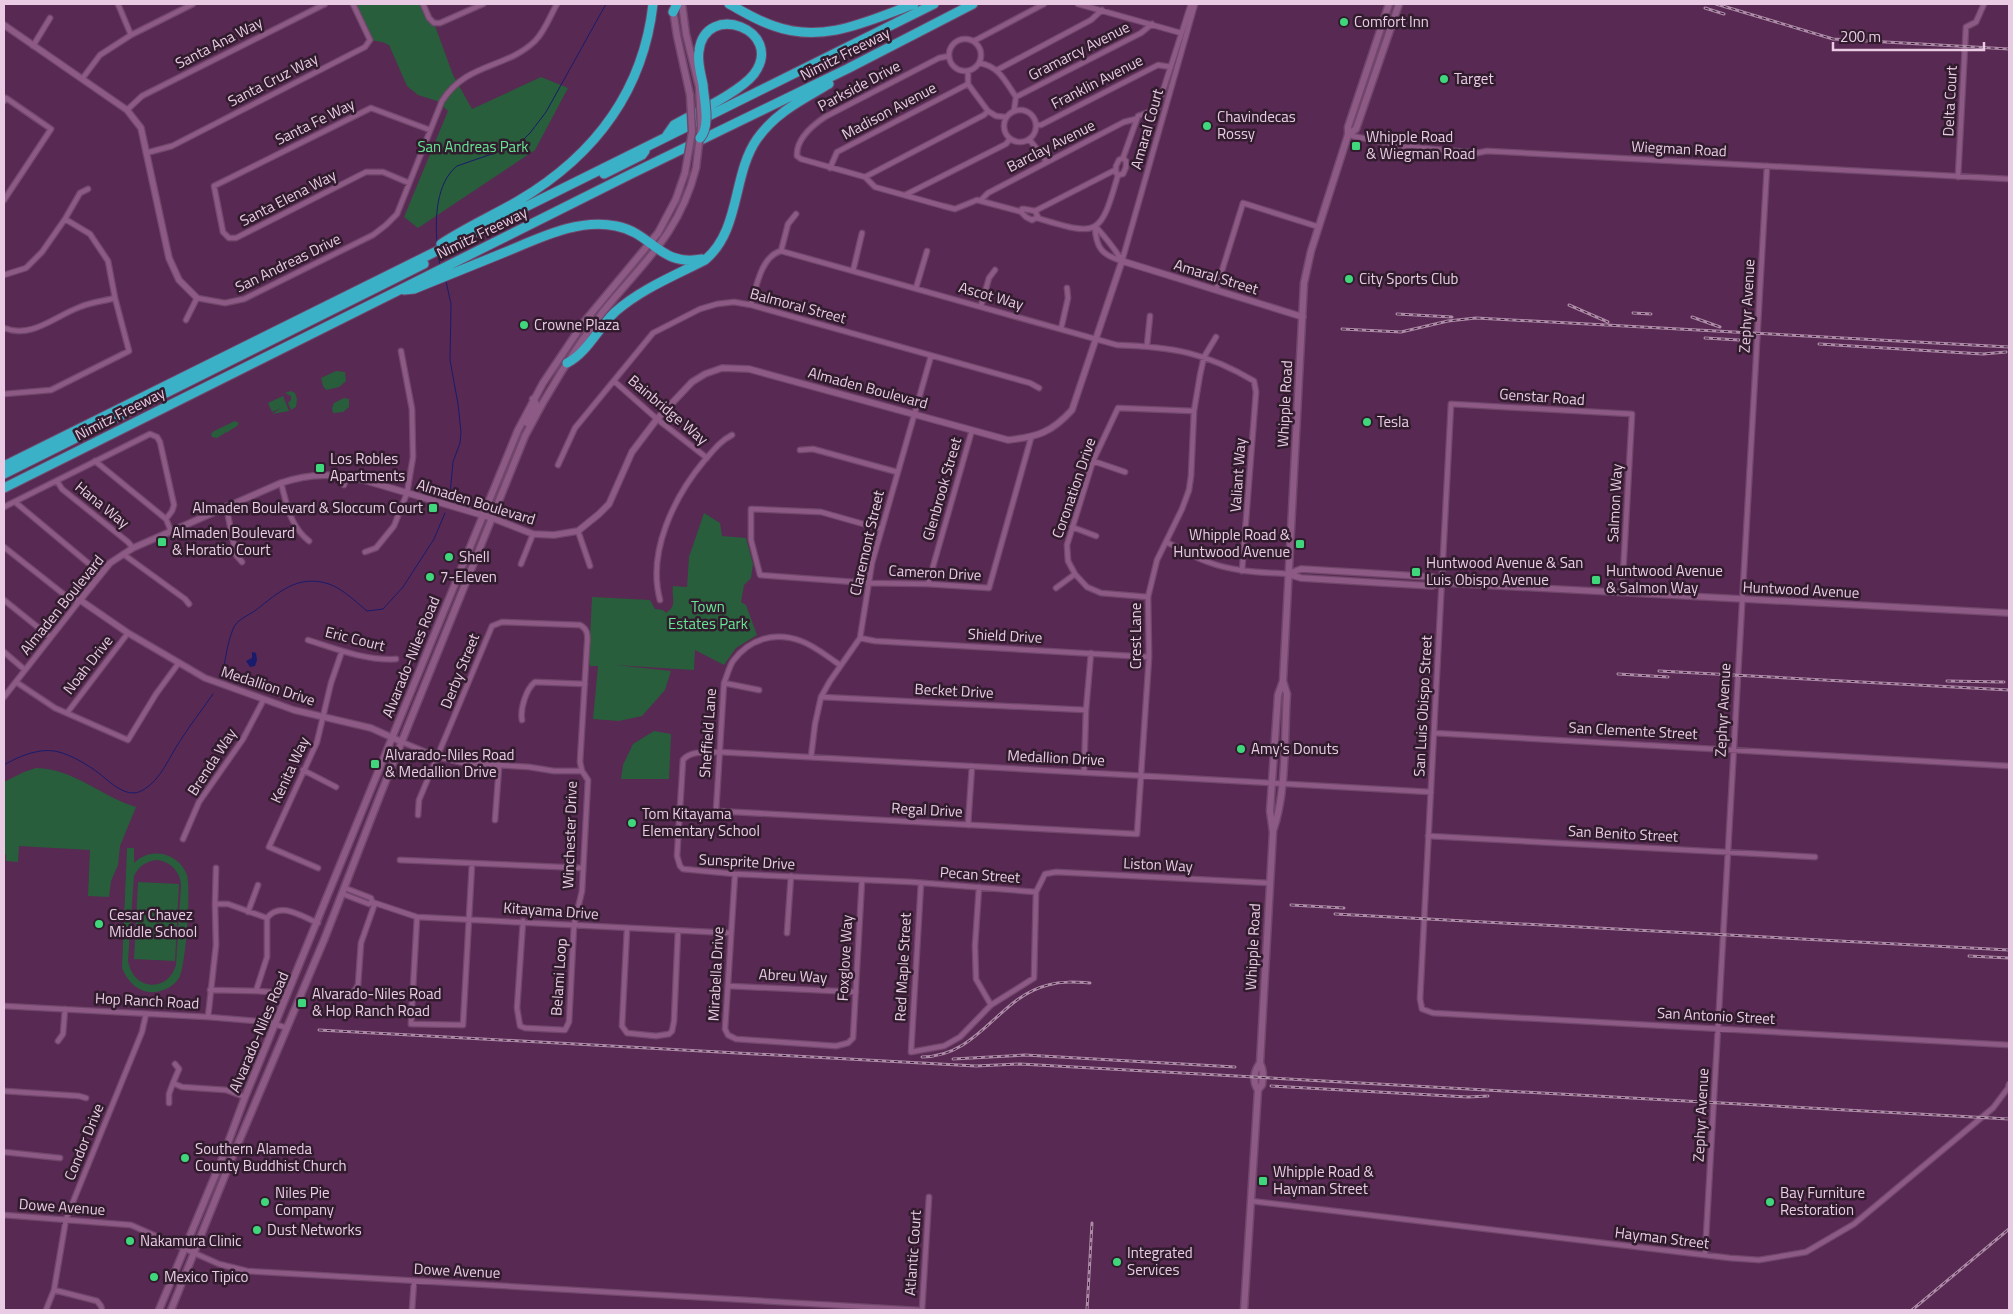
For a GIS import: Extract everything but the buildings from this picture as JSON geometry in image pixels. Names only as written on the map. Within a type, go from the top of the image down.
[{"type":"highway","points":[[452,244],[540,186],[573,161],[594,140],[620,105],[637,72],[648,38],[653,4]]},
{"type":"highway","points":[[729,4],[774,26],[795,32],[812,34],[845,29],[914,4]]},
{"type":"highway","name":"Nimitz Freeway","points":[[4,466],[407,270],[452,244],[934,4]]},
{"type":"highway","name":"Nimitz Freeway","points":[[4,488],[399,291],[458,266],[973,4]]},
{"type":"highway","points":[[665,138],[674,125],[741,86],[754,73],[760,62],[761,50],[757,39],[749,30],[738,24],[727,23],[715,27],[706,34],[700,45],[698,58],[701,86],[706,124],[704,134],[700,138]]},
{"type":"highway","points":[[567,363],[577,358],[604,323],[627,302],[645,290],[706,260],[711,255],[726,230],[745,163],[756,140],[767,126],[786,109],[836,80],[847,69]]},
{"type":"highway","points":[[458,266],[552,233],[587,224],[604,224],[636,233],[671,258],[682,261],[700,260],[711,255]]},
{"type":"highway","points":[[4,474],[407,270]]},
{"type":"main road","points":[[682,4],[686,34],[701,86]]},
{"type":"main road","name":"Whipple Road","points":[[1244,1310],[1258,1090],[1255,1085],[1255,1077],[1256,1069],[1260,1063],[1273,832],[1270,811],[1278,695],[1283,680],[1304,283],[1307,267],[1348,135],[1348,127],[1389,4]]},
{"type":"main road","name":"Whipple Road","points":[[1348,135],[1356,130],[1399,4]]},
{"type":"main road","name":"Alvarado-Niles Road","points":[[159,1310],[511,446],[533,399],[553,367],[595,307],[654,246],[671,210],[685,173],[692,132],[690,92],[674,7]]},
{"type":"main road","name":"Alvarado-Niles Road","points":[[171,1310],[344,891],[519,450],[534,418],[567,363],[682,209],[696,168],[700,138]]},
{"type":"main road","points":[[519,450],[518,445],[536,404],[533,399]]},
{"type":"main road","name":"Whipple Road","points":[[1273,832],[1280,812],[1282,784],[1287,694],[1283,680]]},
{"type":"street","points":[[118,4],[131,35]]},
{"type":"street","points":[[82,79],[100,55],[182,6],[193,4]]},
{"type":"street","name":"Santa Ana Way","points":[[127,110],[142,96],[325,4]]},
{"type":"street","name":"Santa Cruz Way","points":[[146,153],[172,146],[365,47],[370,40],[353,4]]},
{"type":"street","points":[[423,4],[429,18],[434,23],[440,23],[484,4]]},
{"type":"street","name":"San Andreas Drive","points":[[197,298],[225,303],[244,299],[373,235],[386,225],[397,214],[442,101],[456,83],[474,72],[516,54],[530,45],[542,32],[557,4]]},
{"type":"street","name":"Parkside Drive","points":[[981,200],[972,201],[956,209],[875,187],[865,177],[801,159],[797,156],[797,151],[804,137],[813,126],[825,117],[939,58],[949,56],[950,49],[960,39],[974,41],[1044,4]]},
{"type":"street","points":[[1078,4],[1181,33]]},
{"type":"street","points":[[1035,211],[1041,206],[1115,170],[1119,160],[1123,158],[1136,119],[1141,114],[1157,110],[1191,4]]},
{"type":"street","name":"Amaral Court","points":[[1122,262],[1195,4]]},
{"type":"street","name":"Delta Court","points":[[1958,177],[1966,27],[1976,22],[1984,4]]},
{"type":"street","points":[[997,70],[1091,20],[1102,10]]},
{"type":"street","points":[[33,46],[50,18]]},
{"type":"street","name":"Gramarcy Avenue","points":[[1016,96],[1141,34],[1152,24]]},
{"type":"street","points":[[4,25],[127,110],[141,128],[169,258],[179,280],[197,298],[186,320]]},
{"type":"street","points":[[949,56],[955,68],[961,71],[968,71],[979,63],[981,51],[974,41]]},
{"type":"street","points":[[979,63],[992,66],[997,70],[1016,96],[1014,110],[1006,117],[1003,125],[1005,133],[1010,139],[1016,141],[1029,139],[1034,133],[1036,125],[1034,118],[1029,112],[1014,110]]},
{"type":"street","name":"Franklin Avenue","points":[[1036,125],[1042,125],[1158,65],[1171,67]]},
{"type":"street","points":[[968,71],[968,84],[988,111],[996,116],[1006,117]]},
{"type":"street","name":"Madison Avenue","points":[[830,168],[837,152],[968,84]]},
{"type":"street","points":[[4,102],[6,98],[51,129],[4,200]]},
{"type":"street","name":"Santa Fe Way","points":[[214,186],[371,108],[430,130]]},
{"type":"street","points":[[865,177],[984,116],[988,111]]},
{"type":"street","name":"Barclay Avenue","points":[[981,200],[988,193],[1047,162],[1124,122],[1136,119]]},
{"type":"street","name":"Wiegman Road","points":[[1348,135],[1400,146],[1478,152],[2009,180]]},
{"type":"street","points":[[905,195],[1006,144],[1010,139]]},
{"type":"street","points":[[1029,139],[1047,162]]},
{"type":"street","points":[[1118,175],[1123,174],[1126,167],[1126,161],[1123,158]]},
{"type":"street","name":"Zephyr Avenue","points":[[1705,1255],[1767,166]]},
{"type":"street","points":[[981,200],[1022,212],[1029,219],[1036,218],[1076,229],[1095,227],[1102,221],[1107,211],[1118,175],[1115,170]]},
{"type":"street","name":"Santa Elena Way","points":[[214,186],[224,232],[229,238],[236,238],[366,172],[383,172],[409,183]]},
{"type":"street","points":[[4,275],[26,268],[42,252],[80,194],[88,189]]},
{"type":"street","points":[[1216,290],[1243,203],[1319,227]]},
{"type":"street","points":[[1022,212],[1024,209],[1035,211]]},
{"type":"street","points":[[1035,211],[1038,215],[1036,218]]},
{"type":"street","points":[[751,305],[764,266],[776,253],[781,252],[788,224],[796,214]]},
{"type":"street","points":[[4,394],[51,390],[129,351],[115,298],[108,261],[90,234],[65,219]]},
{"type":"street","points":[[1095,227],[1115,250],[1122,262]]},
{"type":"street","name":"Amaral Street","points":[[1095,227],[1096,240],[1100,249],[1111,258],[1303,317]]},
{"type":"street","points":[[853,270],[862,233]]},
{"type":"street","points":[[916,288],[927,251]]},
{"type":"street","name":"Ascot Way","points":[[781,252],[853,270],[1117,345],[1147,345],[1192,353],[1220,362],[1254,381]]},
{"type":"street","name":"Almaden Boulevard","points":[[4,697],[100,573],[123,554],[132,548],[226,506],[297,478],[317,475],[347,476],[492,518],[533,534],[554,535],[578,531],[609,504],[632,452],[657,419],[692,382],[705,374],[722,368],[749,369],[1008,440],[1031,438],[1047,432],[1061,422],[1072,410],[1122,262]]},
{"type":"street","points":[[981,306],[989,278],[995,270]]},
{"type":"street","points":[[1061,329],[1068,298],[1067,288]]},
{"type":"street","points":[[4,328],[29,331],[57,320],[80,307],[115,298]]},
{"type":"street","name":"Balmoral Street","points":[[558,466],[575,428],[653,332],[700,309],[717,304],[734,302],[751,305],[1030,383],[1039,388]]},
{"type":"street","points":[[1147,345],[1150,316]]},
{"type":"street","points":[[1204,357],[1216,337]]},
{"type":"street","points":[[365,552],[376,548],[394,526],[407,493],[413,457],[412,409],[401,351]]},
{"type":"street","name":"Claremont Street","points":[[811,757],[821,697],[840,665],[860,638],[868,583],[881,529],[931,356]]},
{"type":"street","name":"Crest Lane","points":[[1137,834],[1149,657],[1148,597],[1158,560],[1182,509],[1188,490],[1191,476],[1194,411],[1204,357]]},
{"type":"street","name":"Bainbridge Way","points":[[614,381],[657,419],[707,458]]},
{"type":"street","name":"Valiant Way","points":[[1242,571],[1256,392],[1254,381]]},
{"type":"street","name":"Genstar Road","points":[[1452,404],[1632,414]]},
{"type":"street","name":"San Luis Obispo Street","points":[[1422,1009],[1420,999],[1428,836],[1452,404]]},
{"type":"street","name":"Coronation Drive","points":[[1075,574],[1068,560],[1067,545],[1093,461],[1118,408],[1194,411]]},
{"type":"street","name":"Salmon Way","points":[[1622,592],[1632,414]]},
{"type":"street","name":"Glenbrook Street","points":[[928,584],[972,430]]},
{"type":"street","points":[[4,507],[147,435],[155,435],[161,444],[174,505],[166,519]]},
{"type":"street","points":[[660,600],[656,586],[661,539],[682,491],[690,478],[722,440],[732,435]]},
{"type":"street","name":"Cameron Drive","points":[[881,529],[821,512],[750,509],[751,540],[760,575],[868,583],[989,588],[1031,438]]},
{"type":"street","points":[[800,450],[812,449],[897,472]]},
{"type":"street","points":[[95,461],[166,519],[171,531]]},
{"type":"street","points":[[1093,461],[1125,472]]},
{"type":"street","points":[[344,484],[347,476]]},
{"type":"street","name":"Hana Way","points":[[58,481],[62,489],[128,542],[132,548]]},
{"type":"street","points":[[281,483],[291,520],[309,541]]},
{"type":"street","points":[[15,502],[100,573]]},
{"type":"street","points":[[226,506],[236,555],[242,562]]},
{"type":"street","points":[[1072,527],[1096,536]]},
{"type":"street","points":[[578,531],[590,566]]},
{"type":"street","points":[[521,564],[533,534]]},
{"type":"street","name":"Huntwood Avenue","points":[[1166,542],[1207,562],[1242,571],[1288,574],[1300,578],[1432,586],[1442,583],[1622,592],[2009,614]]},
{"type":"street","points":[[4,547],[71,600],[80,600]]},
{"type":"street","points":[[123,554],[186,599],[189,604]]},
{"type":"street","points":[[1056,588],[1075,574],[1087,587],[1101,593],[1148,597]]},
{"type":"street","points":[[4,600],[50,637]]},
{"type":"street","name":"Medallion Drive","points":[[80,600],[128,633],[178,664],[205,678],[294,710],[371,728],[438,757],[464,764],[529,767],[554,771],[582,771]]},
{"type":"street","name":"Derby Street","points":[[418,815],[418,800],[438,757],[492,626],[502,622],[580,625],[585,627]]},
{"type":"street","name":"Winchester Drive","points":[[574,925],[582,891],[588,780],[582,771],[580,762],[588,633],[585,627]]},
{"type":"street","name":"Noah Drive","points":[[67,713],[128,633]]},
{"type":"street","name":"Sheffield Lane","points":[[716,811],[724,682],[732,663],[744,648],[762,638],[777,636],[802,641],[840,665]]},
{"type":"street","name":"Shield Drive","points":[[860,638],[875,641],[1149,657]]},
{"type":"street","name":"Eric Court","points":[[308,640],[342,651],[384,660],[396,659]]},
{"type":"street","name":"Kenita Way","points":[[318,868],[268,847],[317,742],[331,683],[342,651]]},
{"type":"street","points":[[4,652],[25,670]]},
{"type":"street","points":[[1084,772],[1090,653]]},
{"type":"street","points":[[16,682],[55,708],[128,740],[156,694],[178,664]]},
{"type":"street","points":[[522,720],[520,713],[531,685],[535,682],[585,684]]},
{"type":"street","points":[[724,682],[759,690]]},
{"type":"street","name":"Becket Drive","points":[[821,697],[1086,710]]},
{"type":"street","name":"Brenda Way","points":[[183,839],[200,802],[243,738],[264,699]]},
{"type":"street","name":"San Clemente Street","points":[[1434,732],[2009,766]]},
{"type":"street","name":"Medallion Drive","points":[[683,760],[686,756],[695,753],[719,752],[1431,792]]},
{"type":"street","name":"Sunsprite Drive","points":[[683,760],[677,856],[680,866],[691,871],[921,883]]},
{"type":"street","points":[[495,820],[499,766]]},
{"type":"street","points":[[968,825],[972,766]]},
{"type":"street","points":[[303,770],[336,787]]},
{"type":"street","name":"Regal Drive","points":[[716,811],[1137,834]]},
{"type":"street","name":"San Benito Street","points":[[1428,836],[1815,857]]},
{"type":"street","points":[[400,860],[583,868]]},
{"type":"street","points":[[418,917],[411,1024],[463,1025],[472,864]]},
{"type":"street","points":[[208,1017],[216,945],[216,868]]},
{"type":"street","name":"Liston Way","points":[[1036,892],[1045,874],[1056,872],[1269,883]]},
{"type":"street","name":"Mirabella Drive","points":[[735,874],[730,933],[726,1029],[731,1038],[836,1046],[848,1043],[853,1038]]},
{"type":"street","points":[[787,933],[791,876]]},
{"type":"street","name":"Foxglove Way","points":[[853,1038],[862,880]]},
{"type":"street","name":"Pecan Street","points":[[921,883],[1036,892]]},
{"type":"street","name":"Red Maple Street","points":[[921,883],[911,1052],[944,1046],[960,1037],[991,1006]]},
{"type":"street","points":[[248,912],[258,885]]},
{"type":"street","points":[[979,887],[975,946],[976,979],[991,1006],[1034,978],[1036,892]]},
{"type":"street","name":"Kitayama Drive","points":[[344,891],[369,904],[373,903],[418,917],[730,933]]},
{"type":"street","points":[[353,993],[358,984],[361,943],[373,903]]},
{"type":"street","points":[[215,904],[228,904],[266,918]]},
{"type":"street","points":[[256,991],[266,957],[266,918],[275,910],[285,909],[318,923]]},
{"type":"street","name":"Belami Loop","points":[[523,921],[517,1008],[520,1026],[525,1028],[565,1030],[570,1016],[574,925]]},
{"type":"street","points":[[627,929],[622,1026],[627,1033],[656,1036],[669,1034],[672,1031],[678,931]]},
{"type":"street","name":"Abreu Way","points":[[728,986],[856,992]]},
{"type":"street","points":[[210,990],[271,992]]},
{"type":"street","name":"Hop Ranch Road","points":[[4,1006],[208,1017],[276,1024],[287,1028]]},
{"type":"street","points":[[58,1041],[63,1034],[64,1009]]},
{"type":"street","name":"San Antonio Street","points":[[1422,1009],[1433,1014],[2009,1045]]},
{"type":"street","name":"Condor Drive","points":[[46,1310],[54,1290],[66,1219],[142,1032],[146,1014]]},
{"type":"street","points":[[169,1103],[169,1094],[179,1068],[175,1064]]},
{"type":"street","points":[[174,1083],[182,1087],[226,1090],[246,1097]]},
{"type":"street","name":"Hayman Street","points":[[1251,1201],[1759,1260],[1806,1252],[1854,1224],[1993,1108],[2009,1084]]},
{"type":"street","points":[[4,1091],[86,1098]]},
{"type":"street","points":[[4,1152],[60,1158]]},
{"type":"street","name":"Atlantic Court","points":[[920,1310],[929,1196]]},
{"type":"street","name":"Dowe Avenue","points":[[4,1215],[131,1225],[228,1268],[247,1271],[920,1310]]},
{"type":"street","points":[[412,1310],[414,1281]]},
{"type":"street","points":[[54,1290],[97,1301],[102,1310]]},
{"type":"green space","name":"San Andreas Park","points":[[353,4],[423,4],[434,23],[453,75],[472,109],[541,77],[568,88],[535,150],[418,228],[404,217],[448,111],[437,101],[418,95],[407,86],[389,45],[370,40]]},
{"type":"green space","points":[[336,371],[345,372],[346,381],[339,387],[326,390],[321,378]]},
{"type":"green space","points":[[291,391],[295,393],[297,399],[296,407],[291,410],[288,403],[291,400],[291,396],[285,393]]},
{"type":"green space","points":[[283,396],[289,411],[272,414],[281,408],[272,412],[268,403]]},
{"type":"green space","points":[[344,398],[349,399],[349,407],[343,412],[333,413],[334,403]]},
{"type":"green space","points":[[235,421],[239,423],[237,426],[226,433],[224,431],[225,433],[217,438],[212,437],[211,434],[214,431]]},
{"type":"green space","name":"Town Estates Park","points":[[704,513],[720,523],[722,536],[746,538],[753,564],[751,578],[744,585],[741,602],[746,605],[757,635],[736,648],[724,665],[695,650],[694,670],[615,665],[671,671],[665,690],[642,716],[619,721],[593,719],[598,666],[590,666],[589,659],[592,597],[650,600],[655,609],[663,610],[666,613],[670,610],[673,604],[673,586],[687,587],[689,557]]},
{"type":"green space","points":[[654,731],[671,734],[669,779],[621,779],[623,765],[633,744]]},
{"type":"green space","points":[[36,768],[63,773],[136,807],[120,846],[118,865],[111,881],[109,897],[88,896],[90,850],[19,846],[18,862],[6,861],[6,855],[4,854],[4,782]]},
{"type":"green space","points":[[127,848],[134,848],[134,863],[148,855],[164,854],[178,861],[187,875],[188,910],[182,971],[173,985],[157,992],[149,992],[132,984],[122,968]],"holes":[[[156,860],[166,862],[176,871],[181,885],[176,965],[172,974],[165,981],[150,985],[136,978],[128,960],[134,876],[140,867],[146,863]]]},
{"type":"green space","points":[[138,882],[179,884],[175,961],[134,959]]},
{"type":"shaded area","points":[[252,652],[256,653],[257,660],[255,666],[250,667],[246,661],[252,658]]},
{"type":"waterway","points":[[437,243],[438,202],[450,173],[457,166],[512,147],[530,133],[546,112],[606,4]]},
{"type":"waterway","points":[[438,255],[440,265]]},
{"type":"waterway","points":[[446,281],[451,304],[450,360],[461,432],[460,443],[453,462],[450,494]]},
{"type":"waterway","points":[[224,667],[227,648],[237,623],[281,591],[298,583],[308,581],[329,584],[344,592],[367,611],[383,609],[403,587],[434,539],[445,513]]},
{"type":"waterway","points":[[4,765],[30,753],[59,752],[85,764],[123,791],[136,793],[149,786],[160,774],[184,735],[213,694]]},
{"type":"railway","points":[[1716,4],[1833,39],[2009,49]]},
{"type":"railway","points":[[1705,8],[1724,14]]},
{"type":"railway","points":[[1569,305],[1608,322]]},
{"type":"railway","points":[[1633,313],[1651,314]]},
{"type":"railway","points":[[1397,314],[1452,317]]},
{"type":"railway","points":[[1692,317],[1720,327]]},
{"type":"railway","points":[[1342,329],[1401,332],[1448,321],[1476,318],[2009,347]]},
{"type":"railway","points":[[1705,338],[1739,340]]},
{"type":"railway","points":[[1819,344],[1983,354],[2006,352]]},
{"type":"railway","points":[[1659,671],[2009,690]]},
{"type":"railway","points":[[1618,674],[1668,677]]},
{"type":"railway","points":[[1947,681],[2004,682]]},
{"type":"railway","points":[[1291,905],[1344,908]]},
{"type":"railway","points":[[1335,914],[2009,950]]},
{"type":"railway","points":[[1969,956],[2009,958]]},
{"type":"railway","points":[[922,1057],[942,1054],[959,1047],[1030,992],[1058,983],[1090,983]]},
{"type":"railway","points":[[319,1030],[976,1066],[1020,1064],[2009,1119]]},
{"type":"railway","points":[[953,1059],[1025,1055],[1235,1067]]},
{"type":"railway","points":[[1271,1086],[1468,1097],[1488,1096]]},
{"type":"railway","points":[[1087,1310],[1092,1223]]},
{"type":"railway","points":[[1912,1310],[2009,1229]]},
{"type":"place","name":"Comfort Inn","points":[[1344,22]]},
{"type":"place","name":"Target","points":[[1444,79]]},
{"type":"place","name":"Chavindecas Rossy","points":[[1207,126]]},
{"type":"place","name":"Whipple Road & Wiegman Road","points":[[1356,146]]},
{"type":"place","name":"City Sports Club","points":[[1349,279]]},
{"type":"place","name":"Crowne Plaza","points":[[524,325]]},
{"type":"place","name":"Tesla","points":[[1367,422]]},
{"type":"place","name":"Los Robles Apartments","points":[[320,468]]},
{"type":"place","name":"Almaden Boulevard & Sloccum Court","points":[[433,508]]},
{"type":"place","name":"Almaden Boulevard & Horatio Court","points":[[162,542]]},
{"type":"place","name":"Whipple Road & Huntwood Avenue","points":[[1300,544]]},
{"type":"place","name":"Shell","points":[[449,557]]},
{"type":"place","name":"Huntwood Avenue & San Luis Obispo Avenue","points":[[1416,572]]},
{"type":"place","name":"7-Eleven","points":[[430,577]]},
{"type":"place","name":"Huntwood Avenue & Salmon Way","points":[[1596,580]]},
{"type":"place","name":"Amy's Donuts","points":[[1241,749]]},
{"type":"place","name":"Alvarado-Niles Road & Medallion Drive","points":[[375,764]]},
{"type":"place","name":"Tom Kitayama Elementary School","points":[[632,823]]},
{"type":"place","name":"Cesar Chavez Middle School","points":[[99,924]]},
{"type":"place","name":"Alvarado-Niles Road & Hop Ranch Road","points":[[302,1003]]},
{"type":"place","name":"Southern Alameda County Buddhist Church","points":[[185,1158]]},
{"type":"place","name":"Whipple Road & Hayman Street","points":[[1263,1181]]},
{"type":"place","name":"Niles Pie Company","points":[[265,1202]]},
{"type":"place","name":"Bay Furniture Restoration","points":[[1770,1202]]},
{"type":"place","name":"Dust Networks","points":[[257,1230]]},
{"type":"place","name":"Nakamura Clinic","points":[[130,1241]]},
{"type":"place","name":"Integrated Services","points":[[1117,1262]]},
{"type":"place","name":"Mexico Tipico","points":[[154,1277]]}]
